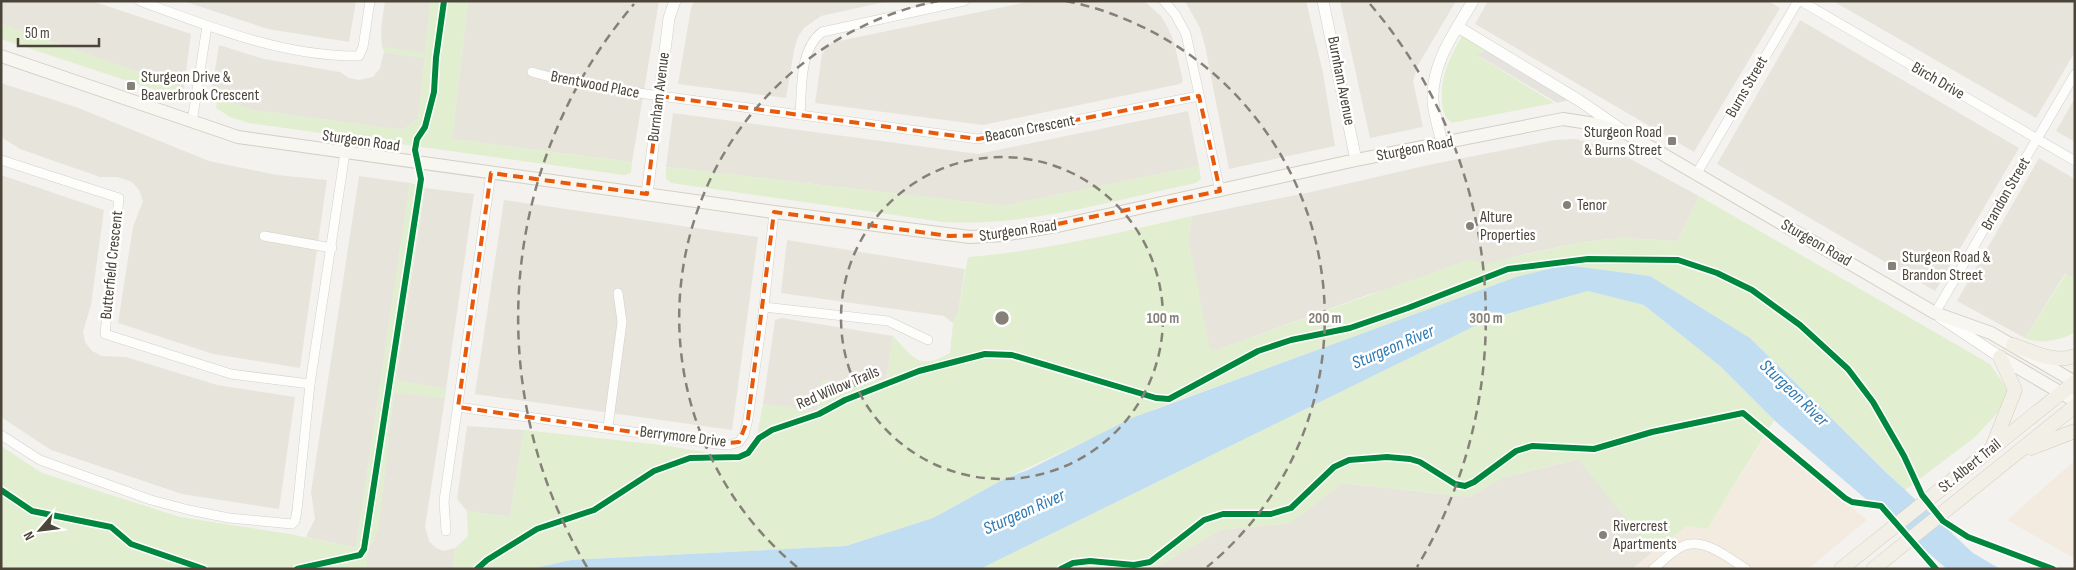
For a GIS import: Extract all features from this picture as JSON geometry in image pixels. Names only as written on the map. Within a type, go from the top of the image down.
[{"type":"main road","name":"Sturgeon Road","points":[[1,56],[238,137],[949,236],[1003,235],[1220,191],[1356,160],[1562,119],[1595,124],[1628,134],[1935,313],[1975,325],[2075,382]]},
{"type":"main road","points":[[2013,345],[2051,358],[2060,359],[2075,356]]},
{"type":"main road","name":"Sturgeon Road","points":[[2000,357],[2075,401]]},
{"type":"main road","points":[[1992,448],[2015,390],[2000,357]]},
{"type":"main road","name":"St. Albert Trail","points":[[1841,569],[2075,382]]},
{"type":"main road","name":"St. Albert Trail","points":[[1872,569],[2075,406]]},
{"type":"main road","points":[[2017,454],[2075,431]]},
{"type":"street","points":[[140,1],[207,26],[284,47],[336,56],[359,56],[363,47],[370,1]]},
{"type":"street","name":"Burnham Avenue","points":[[647,194],[669,18],[675,1]]},
{"type":"street","points":[[800,114],[807,54],[812,42],[822,32],[964,1]]},
{"type":"street","points":[[1164,1],[1175,14],[1186,34],[1220,191]]},
{"type":"street","name":"Burnham Avenue","points":[[1323,1],[1356,160]]},
{"type":"street","points":[[1442,143],[1433,100],[1434,80],[1443,53],[1473,1]]},
{"type":"street","name":"Birch Drive","points":[[1800,1],[2075,161]]},
{"type":"street","name":"Burns Street","points":[[1697,173],[1800,1]]},
{"type":"street","points":[[192,122],[207,26]]},
{"type":"street","points":[[1458,27],[1580,101],[1628,134]]},
{"type":"street","name":"Brentwood Place","points":[[532,72],[568,82],[659,96]]},
{"type":"street","name":"Brandon Street","points":[[1935,313],[2075,74]]},
{"type":"street","name":"Beacon Crescent","points":[[659,96],[978,139],[1199,96]]},
{"type":"street","points":[[1,435],[40,460],[151,500],[221,516],[292,524],[296,521],[310,384],[345,153]]},
{"type":"street","name":"Butterfield Crescent","points":[[1,160],[119,198],[105,334],[231,374],[310,384]]},
{"type":"street","points":[[446,531],[444,501],[491,173]]},
{"type":"street","name":"Berrymore Drive","points":[[458,407],[717,444],[729,445],[739,442],[744,435],[748,420],[764,306],[774,212]]},
{"type":"street","points":[[264,236],[332,248]]},
{"type":"street","points":[[608,427],[622,322],[618,293]]},
{"type":"street","points":[[764,306],[888,321],[928,340]]},
{"type":"street","name":"Sturgeon Road","points":[[1935,313],[2000,357]]},
{"type":"street","points":[[1653,569],[1680,547],[1696,543],[1711,548],[1746,569]]},
{"type":"highlighted area","points":[[659,96],[978,139],[1199,96],[1220,191],[1003,235],[949,236],[774,212],[748,419],[739,442],[717,444],[458,407],[491,173],[647,194]]},
{"type":"shaded area","points":[[1,1],[92,1],[191,34],[184,88],[1,24]]},
{"type":"shaded area","points":[[183,1],[356,1],[349,42],[268,29]]},
{"type":"shaded area","points":[[385,1],[431,1],[425,54],[382,47],[381,29]]},
{"type":"shaded area","points":[[468,1],[659,1],[632,162],[452,139]]},
{"type":"shaded area","points":[[694,1],[889,1],[821,16],[804,28],[798,37],[794,50],[786,98],[678,84],[691,8]]},
{"type":"shaded area","points":[[1032,1],[1144,1],[1161,16],[1168,28],[1174,42],[1183,81],[1180,84],[983,125],[815,103],[822,54],[827,46],[834,42]]},
{"type":"shaded area","points":[[1185,1],[1306,1],[1323,73],[1335,146],[1229,169],[1205,46],[1200,28]]},
{"type":"shaded area","points":[[1340,1],[1456,1],[1418,65],[1413,81],[1423,127],[1370,138]]},
{"type":"shaded area","points":[[1488,1],[1768,1],[1780,8],[1694,152],[1475,24]]},
{"type":"shaded area","points":[[1833,1],[2075,1],[2075,52],[2036,118]]},
{"type":"shaded area","points":[[1800,20],[2019,148],[1935,291],[1717,164]]},
{"type":"shaded area","points":[[219,45],[264,59],[340,72],[349,78],[359,80],[373,77],[380,68],[384,52],[425,58],[418,119],[403,130],[253,110],[211,95]]},
{"type":"shaded area","points":[[1488,50],[1573,99],[1557,103],[1476,54]]},
{"type":"shaded area","points":[[1,83],[76,107],[209,161],[277,175],[327,180],[300,368],[213,354],[118,323],[133,227],[143,201],[139,190],[132,182],[117,177],[100,177],[20,149],[1,137]]},
{"type":"shaded area","points":[[2075,98],[2075,142],[2056,131]]},
{"type":"shaded area","points":[[1188,111],[1199,166],[1003,206],[666,167],[673,113],[978,154]]},
{"type":"shaded area","points":[[1576,139],[1614,150],[1699,196],[1678,241],[1622,238],[1582,242],[1526,254],[1370,294],[1219,349],[1209,349],[1188,239],[1192,216],[1311,192],[1433,164],[1555,140]]},
{"type":"shaded area","points":[[2039,158],[2075,179],[2075,279],[2065,274],[2025,338],[1957,301]]},
{"type":"shaded area","points":[[1,175],[104,210],[91,305],[83,332],[85,342],[92,351],[102,356],[126,357],[217,385],[295,397],[279,509],[182,494],[51,450],[1,417]]},
{"type":"shaded area","points":[[359,176],[410,183],[356,548],[306,537],[315,519],[311,492]]},
{"type":"shaded area","points":[[425,188],[474,194],[446,389],[396,380]]},
{"type":"shaded area","points":[[504,200],[758,237],[732,430],[475,394]]},
{"type":"shaded area","points":[[787,240],[965,269],[958,312],[953,323],[944,316],[781,293]]},
{"type":"shaded area","points":[[782,318],[893,336],[886,380],[851,383],[822,380],[817,412],[763,404],[775,320]]},
{"type":"shaded area","points":[[394,392],[445,398],[425,527],[429,541],[436,548],[444,551],[455,548],[453,569],[366,569],[368,551],[378,529]]},
{"type":"shaded area","points":[[467,426],[524,430],[510,517],[467,511],[457,499]]},
{"type":"shaded area","points":[[1765,436],[1867,520],[1808,569],[1632,569],[1687,526],[1707,529]]},
{"type":"shaded area","points":[[1579,459],[1653,552],[1632,569],[1153,569],[1220,530],[1290,523],[1342,483],[1469,497],[1501,478]]},
{"type":"shaded area","points":[[2075,460],[2075,559],[2007,520]]},
{"type":"green space","points":[[431,1],[468,1],[452,139],[632,162],[631,173],[624,175],[249,123],[230,117],[216,108],[218,97],[253,110],[403,130],[418,119],[425,58],[384,52],[382,47],[425,53]]},
{"type":"green space","points":[[1,24],[184,88],[177,95],[167,94],[1,39]]},
{"type":"green space","points":[[1462,36],[1486,50],[1477,55],[1554,103],[1452,123],[1442,106],[1442,84],[1449,60]]},
{"type":"green space","points":[[1199,166],[1201,179],[1196,183],[1070,211],[1006,220],[975,222],[943,222],[671,183],[666,179],[666,167],[1003,206]]},
{"type":"green space","points":[[410,183],[425,186],[396,380],[446,389],[445,398],[394,393],[378,529],[368,551],[366,569],[1,569],[1,446],[42,473],[180,517],[290,534],[356,548]]},
{"type":"green space","points":[[1699,196],[1990,364],[2007,389],[2004,406],[1975,437],[1905,490],[1750,338],[1650,276],[1565,265],[1516,277],[1155,409],[1006,478],[933,518],[846,546],[571,560],[531,569],[453,569],[455,548],[468,536],[467,511],[510,517],[524,430],[662,445],[722,455],[738,454],[756,441],[763,404],[817,412],[822,380],[851,383],[886,379],[893,336],[918,360],[931,361],[950,353],[953,323],[958,312],[968,257],[1053,246],[1192,216],[1188,239],[1210,349],[1219,349],[1470,259],[1484,264],[1582,242],[1622,238],[1678,241]]},
{"type":"green space","points":[[2066,274],[2075,279],[2075,332],[2050,341],[2037,341],[2025,338]]},
{"type":"green space","points":[[1588,291],[1644,305],[1720,366],[1774,420],[1707,529],[1687,526],[1653,552],[1578,459],[1501,478],[1469,497],[1342,483],[1290,523],[1220,530],[1153,569],[980,569],[1489,319]]},
{"type":"water","name":"Sturgeon River","points":[[1565,265],[1650,276],[1750,338],[1888,474],[1973,553],[2000,569],[1947,569],[1774,420],[1720,366],[1644,305],[1588,291],[1489,319],[980,569],[531,569],[571,560],[846,546],[933,518],[1006,478],[1028,470],[1132,418],[1516,277]]},
{"type":"cycle path","points":[[297,569],[360,555],[364,549],[421,179],[415,150],[417,139],[425,127],[434,92],[436,58],[444,1]]},
{"type":"cycle path","name":"Red Willow Trails","points":[[477,569],[487,560],[537,529],[594,510],[654,471],[690,458],[739,457],[748,453],[759,438],[772,430],[819,414],[845,400],[919,371],[985,354],[1012,355],[1156,398],[1169,399],[1258,351],[1291,340],[1350,328],[1408,308],[1508,269],[1588,259],[1678,260],[1717,273],[1752,290],[1800,325],[1848,369],[1873,402],[1904,456],[1922,495],[1943,521],[1968,537],[2053,569]]},
{"type":"cycle path","points":[[1061,569],[1073,563],[1090,561],[1134,565],[1150,562],[1204,520],[1223,514],[1271,514],[1291,508],[1334,467],[1349,460],[1387,457],[1410,459],[1420,462],[1455,484],[1465,486],[1474,482],[1516,451],[1532,446],[1594,449],[1652,432],[1743,413],[1845,498],[1852,502],[1881,506],[1936,569]]},
{"type":"cycle path","points":[[1,490],[32,511],[111,527],[131,544],[204,569]]},
{"type":"place","name":"Sturgeon Drive & Beaverbrook Crescent","points":[[131,86]]},
{"type":"place","name":"Sturgeon Road & Burns Street","points":[[1672,141]]},
{"type":"place","name":"Tenor","points":[[1567,205]]},
{"type":"place","name":"Alture Properties","points":[[1470,226]]},
{"type":"place","name":"Sturgeon Road & Brandon Street","points":[[1892,266]]},
{"type":"place","name":"Rivercrest Apartments","points":[[1603,535]]}]
